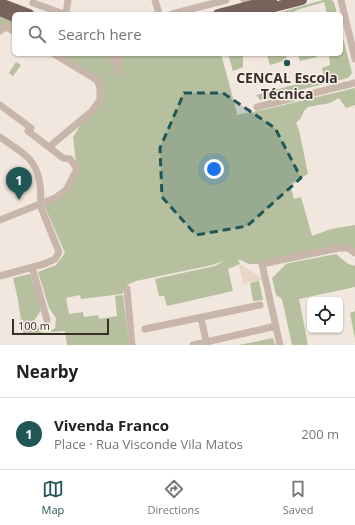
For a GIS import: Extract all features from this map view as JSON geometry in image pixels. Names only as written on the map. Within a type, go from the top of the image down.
[{"type":"main road","points":[[226,12],[272,0]]},
{"type":"main road","points":[[255,12],[302,0]]},
{"type":"main road","points":[[0,3],[24,12]]},
{"type":"main road","points":[[0,11],[12,16]]},
{"type":"street","points":[[66,12],[68,0]]},
{"type":"street","points":[[155,0],[158,12]]},
{"type":"street","points":[[180,12],[226,0]]},
{"type":"street","points":[[244,0],[254,5]]},
{"type":"street","points":[[341,0],[355,59]]},
{"type":"street","points":[[33,3],[60,12]]},
{"type":"street","points":[[0,31],[5,27],[12,30]]},
{"type":"street","points":[[49,147],[91,112],[100,100],[100,88],[97,80],[57,56]]},
{"type":"street","points":[[112,56],[117,69],[121,56]]},
{"type":"street","points":[[257,107],[355,83]]},
{"type":"street","points":[[0,105],[31,128],[28,131],[63,158],[70,159],[77,169],[66,190],[55,198],[0,220]]},
{"type":"street","points":[[0,137],[30,159],[36,170],[40,184],[40,205],[59,252],[55,259],[0,276]]},
{"type":"street","points":[[280,345],[262,264],[339,248],[348,248],[355,253]]},
{"type":"street","points":[[32,267],[47,320]]},
{"type":"street","points":[[127,289],[132,345]]},
{"type":"street","points":[[145,329],[260,305]]},
{"type":"street","points":[[201,318],[207,343]]},
{"type":"street","points":[[193,345],[276,326]]},
{"type":"highlighted area","points":[[184,93],[223,93],[275,128],[301,178],[247,226],[196,235],[162,197],[160,148]]},
{"type":"green space","points":[[323,0],[331,0],[334,2],[336,12],[326,12],[324,2],[294,12],[281,12]]},
{"type":"green space","points":[[0,11],[12,16],[12,30],[9,29],[0,33]]},
{"type":"green space","points":[[343,38],[352,73],[348,78],[260,100],[256,95],[324,77],[322,68],[330,65],[329,56],[343,56]]},
{"type":"green space","points":[[57,56],[222,56],[237,113],[236,115],[355,88],[355,105],[346,108],[339,98],[330,103],[308,107],[304,111],[301,118],[296,123],[299,130],[308,174],[290,184],[294,199],[301,197],[312,236],[331,229],[355,225],[355,253],[348,248],[262,264],[249,264],[238,259],[240,264],[228,269],[233,291],[167,306],[164,296],[159,296],[155,279],[215,266],[223,261],[212,265],[136,281],[127,285],[122,294],[81,299],[80,295],[66,298],[69,314],[83,312],[84,317],[98,315],[99,319],[117,316],[115,296],[123,295],[129,345],[67,345],[65,331],[23,334],[13,278],[30,274],[42,309],[35,319],[36,325],[43,332],[51,331],[55,328],[56,318],[49,308],[38,272],[56,265],[65,253],[44,205],[58,196],[77,171],[73,137],[99,101],[99,86]]},
{"type":"green space","points":[[229,56],[244,56],[243,67],[233,71]]},
{"type":"green space","points":[[267,56],[286,56],[287,60],[270,65]]},
{"type":"green space","points":[[299,56],[317,57],[300,61]]},
{"type":"green space","points":[[16,62],[21,65],[13,76],[9,73]]},
{"type":"green space","points":[[336,254],[348,264],[355,266],[355,287],[299,299],[308,345],[292,345],[282,299],[276,295],[272,278],[286,264]]},
{"type":"green space","points":[[259,281],[263,300],[253,301],[250,283]]},
{"type":"green space","points":[[355,311],[355,339],[350,313]]},
{"type":"green space","points":[[273,338],[275,345],[239,345]]},
{"type":"shaded area","points":[[240,264],[261,277],[262,280],[243,284],[239,266]]},
{"type":"place","name":"CENCAL Escola Técnica","points":[[287,63]]},
{"type":"place","name":"Vivenda Franco","points":[[19,200]]}]
